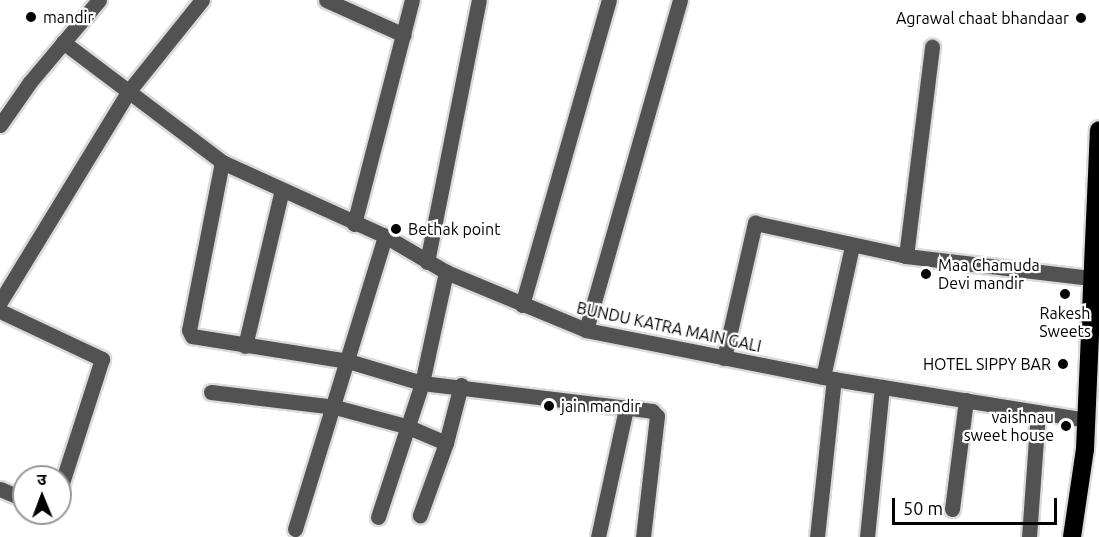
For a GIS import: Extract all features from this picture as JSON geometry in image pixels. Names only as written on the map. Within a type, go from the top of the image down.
[{"type":"highway","points":[[1072,537],[1087,420],[1091,278],[1099,130]]},
{"type":"street","points":[[0,125],[63,42],[99,0]]},
{"type":"street","points":[[0,302],[128,92],[202,0]]},
{"type":"street","points":[[326,0],[404,35]]},
{"type":"street","points":[[354,224],[412,0]]},
{"type":"street","points":[[427,262],[479,0]]},
{"type":"street","points":[[522,305],[609,0]]},
{"type":"street","points":[[586,330],[680,0]]},
{"type":"street","name":"BUNDU KATRA MAIN GALI","points":[[63,42],[222,162],[354,224],[385,236],[446,272],[586,330],[829,378],[1087,420]]},
{"type":"street","points":[[906,256],[932,47]]},
{"type":"street","points":[[222,162],[189,330],[196,339],[348,361],[422,383],[461,385],[652,411],[657,416],[643,537]]},
{"type":"street","points":[[244,346],[282,190]]},
{"type":"street","points":[[724,358],[755,223],[906,256],[1091,278]]},
{"type":"street","points":[[295,529],[335,407],[385,236]]},
{"type":"street","points":[[817,537],[829,378],[852,246]]},
{"type":"street","points":[[378,517],[422,383],[446,272]]},
{"type":"street","points":[[0,311],[102,359],[68,465]]},
{"type":"street","points":[[420,515],[446,443],[461,385]]},
{"type":"street","points":[[867,537],[882,387]]},
{"type":"street","points":[[211,392],[335,407],[406,426],[446,443]]},
{"type":"street","points":[[952,509],[966,400]]},
{"type":"street","points":[[598,537],[626,409]]},
{"type":"street","points":[[1029,537],[1038,412]]},
{"type":"place","name":"mandir","points":[[31,17]]},
{"type":"place","name":"Agrawal chaat bhandaar","points":[[1081,18]]},
{"type":"place","name":"Bethak point","points":[[396,229]]},
{"type":"place","name":"Maa Chamuda Devi mandir","points":[[926,274]]},
{"type":"place","name":"Rakesh Sweets","points":[[1065,294]]},
{"type":"place","name":"HOTEL SIPPY BAR","points":[[1063,364]]},
{"type":"place","name":"jain mandir","points":[[549,406]]},
{"type":"place","name":"vaishnau sweet house","points":[[1066,426]]}]
